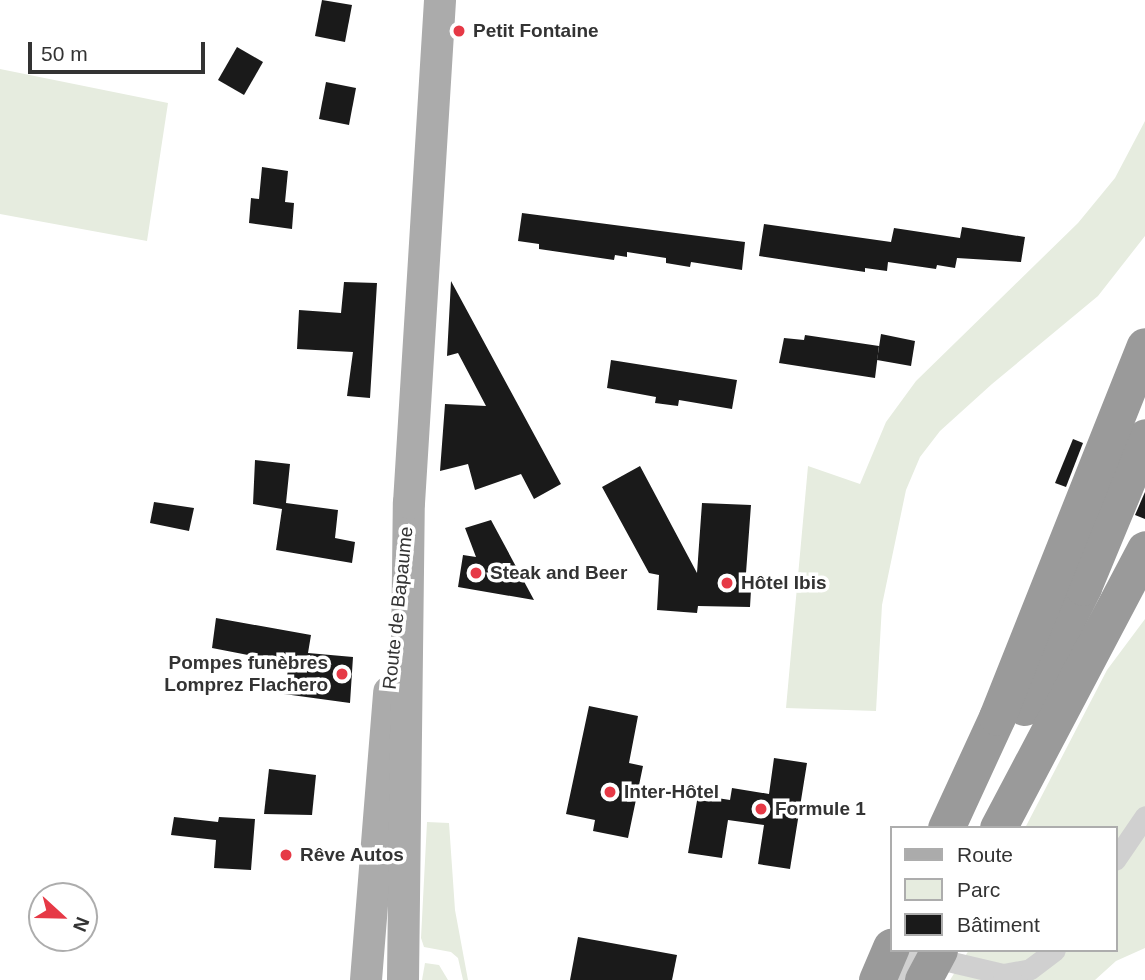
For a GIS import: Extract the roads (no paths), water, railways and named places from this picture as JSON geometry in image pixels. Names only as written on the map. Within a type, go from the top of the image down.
[{"type":"highway","points":[[947,826],[997,717],[1145,346]]},
{"type":"highway","points":[[961,826],[1083,587],[1145,437]]},
{"type":"highway","points":[[999,826],[1145,549]]},
{"type":"highway","points":[[877,980],[890,949]]},
{"type":"main road","points":[[410,503],[440,0]]},
{"type":"main road","name":"Route de Bapaume","points":[[372,976],[410,503]]},
{"type":"main road","name":"Route de Bapaume","points":[[403,980],[410,503]]},
{"type":"street","points":[[1117,857],[1145,816]]},
{"type":"street","points":[[894,980],[909,959],[1003,974],[1031,970],[1053,952]]},
{"type":"place","name":"Petit Fontaine","points":[[459,31]]},
{"type":"place","name":"Steak and Beer","points":[[476,573]]},
{"type":"place","name":"Hôtel Ibis","points":[[727,583]]},
{"type":"place","name":"Pompes funèbres Lomprez Flachero","points":[[342,674]]},
{"type":"place","name":"Inter-Hôtel","points":[[610,792]]},
{"type":"place","name":"Formule 1","points":[[761,809]]},
{"type":"place","name":"Rêve Autos","points":[[286,855]]}]
